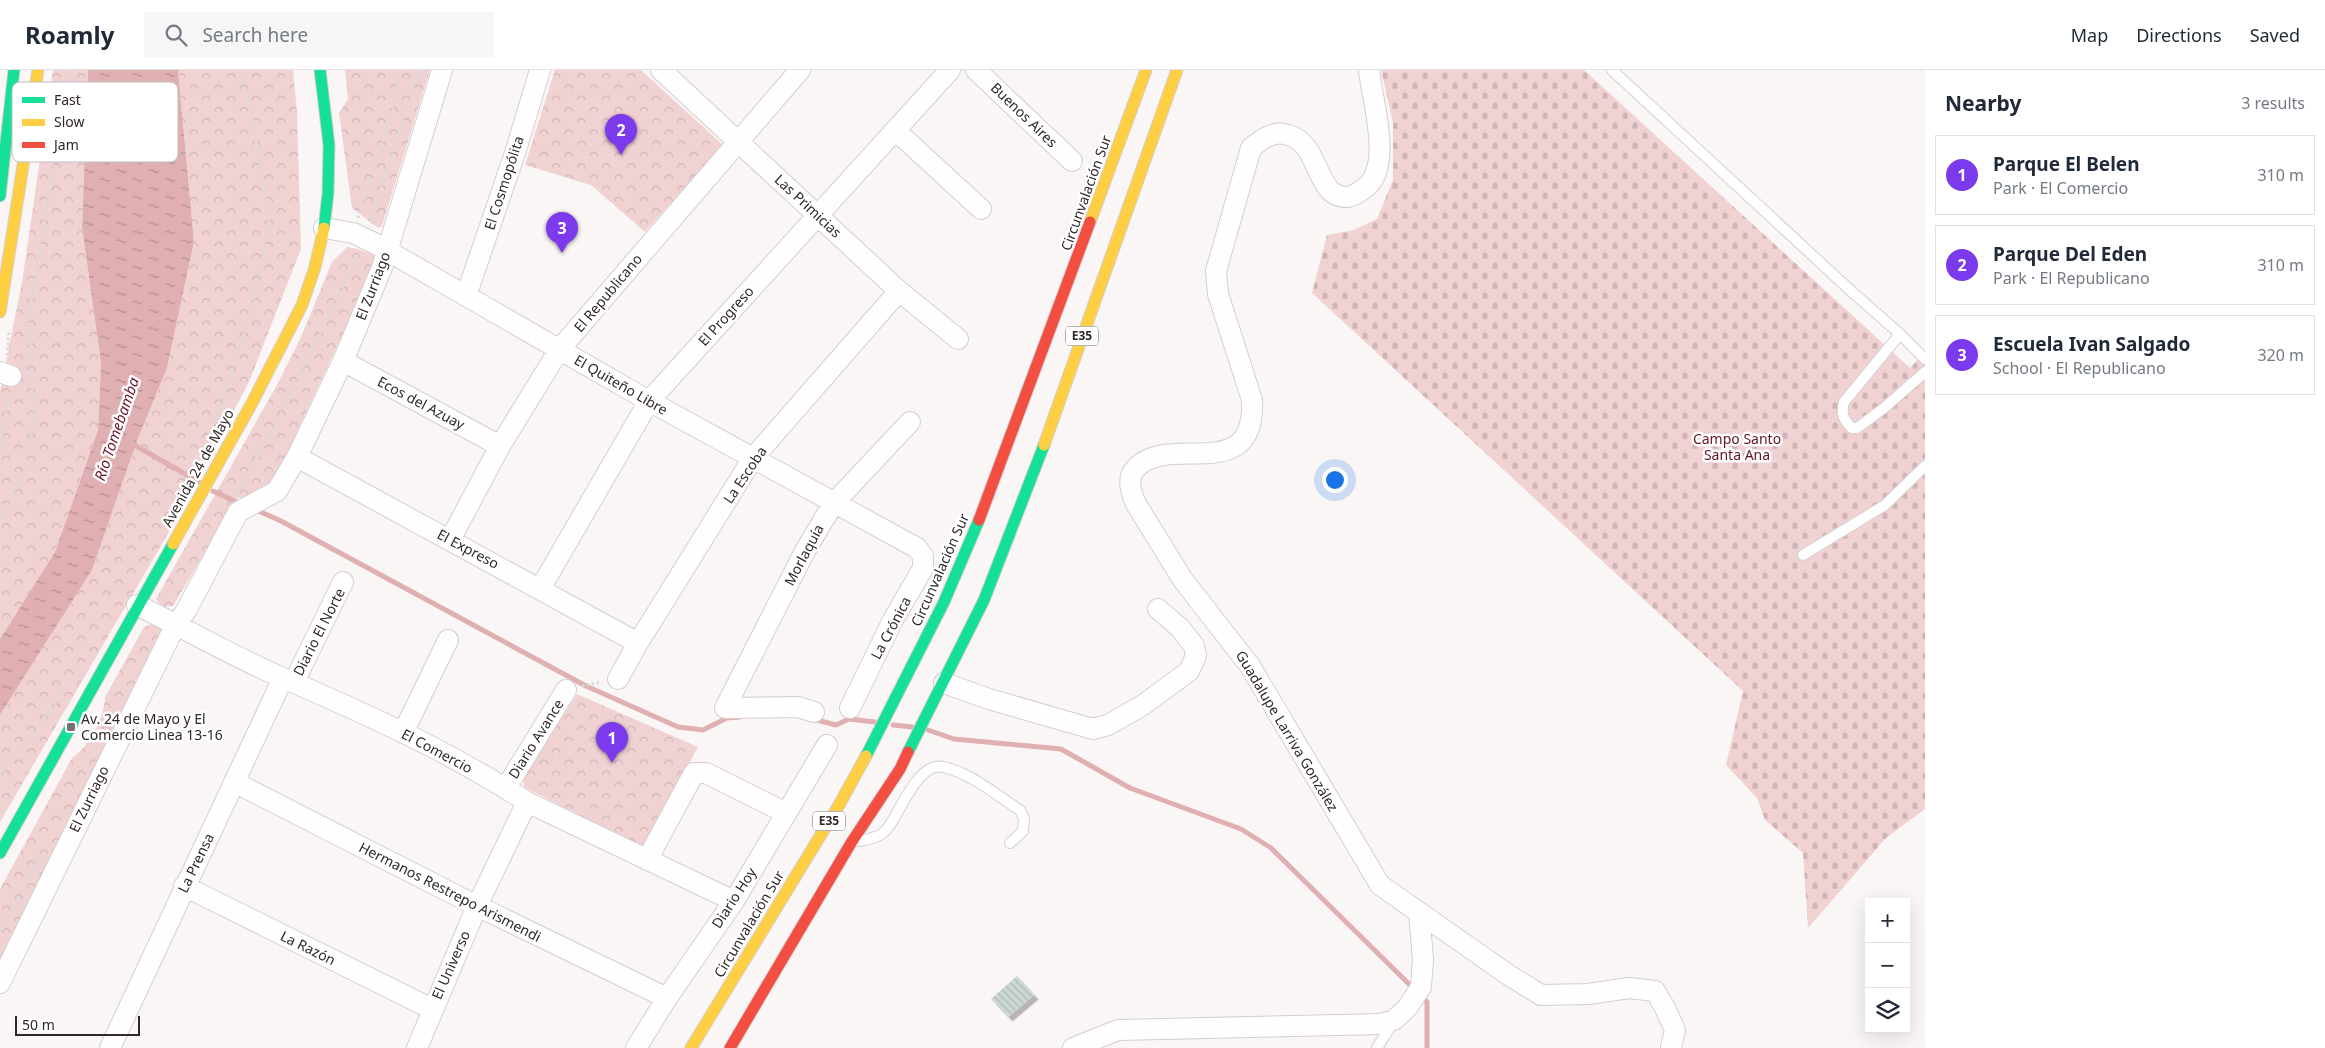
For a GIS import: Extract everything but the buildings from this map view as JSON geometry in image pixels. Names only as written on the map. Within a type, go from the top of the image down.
[{"type":"main road","name":"Avenida 24 de Mayo","points":[[0,853],[137,605],[272,368],[302,305],[315,267],[324,228],[330,172],[329,145],[320,70]]},
{"type":"main road","name":"Circunvalación Sur","points":[[691,1048],[844,796],[876,739],[951,585],[1002,464],[1146,70]]},
{"type":"main road","name":"E35","points":[[730,1048],[851,843],[900,769],[984,600],[1031,482],[1177,70]]},
{"type":"main road","points":[[0,196],[12,88]]},
{"type":"main road","points":[[0,312],[8,207],[18,162]]},
{"type":"street","name":"El Zurriago","points":[[0,983],[176,624],[186,611],[236,504],[277,491],[297,457],[343,361],[383,265],[442,70]]},
{"type":"street","name":"El Cosmopólita","points":[[466,296],[515,153],[540,70]]},
{"type":"street","name":"Las Primicias","points":[[662,70],[899,291],[958,339]]},
{"type":"street","name":"El Republicano","points":[[450,540],[500,446],[559,350],[800,70]]},
{"type":"street","name":"El Progreso","points":[[540,589],[648,401],[950,70]]},
{"type":"street","name":"Buenos Aires","points":[[976,70],[1072,161]]},
{"type":"street","name":"Guadalupe Larriva González","points":[[1369,70],[1379,134],[1380,156],[1375,174],[1366,188],[1352,196],[1340,197],[1328,189],[1305,143],[1295,136],[1281,132],[1265,137],[1251,148],[1216,271],[1218,294],[1252,400],[1253,412],[1246,433],[1234,446],[1210,454],[1193,453],[1153,456],[1135,469],[1131,478],[1130,491],[1183,580],[1250,666],[1380,886],[1419,912]]},
{"type":"street","points":[[895,130],[981,209]]},
{"type":"street","name":"El Quiteño Libre","points":[[324,228],[359,236],[386,250],[648,401],[833,504],[917,548],[923,556],[923,568]]},
{"type":"street","name":"La Escoba","points":[[618,679],[753,458],[899,291]]},
{"type":"street","name":"Ecos del Azuay","points":[[343,361],[500,446]]},
{"type":"street","name":"Morlaquía","points":[[814,712],[798,707],[726,708],[805,551],[833,504],[910,422]]},
{"type":"street","name":"El Expreso","points":[[297,457],[638,644]]},
{"type":"street","points":[[923,568],[951,585]]},
{"type":"street","name":"La Crónica","points":[[850,708],[893,620],[923,568]]},
{"type":"street","name":"Diario El Norte","points":[[288,680],[344,582]]},
{"type":"street","name":"El Comercio","points":[[137,605],[288,680],[403,733],[506,788],[527,802],[734,901]]},
{"type":"street","points":[[944,683],[989,699],[1093,729],[1108,725],[1143,704],[1189,671],[1196,656],[1194,646],[1180,628],[1158,609]]},
{"type":"street","points":[[403,733],[448,640]]},
{"type":"street","name":"La Prensa","points":[[110,1048],[234,782],[288,680]]},
{"type":"street","name":"Diario Avance","points":[[506,788],[566,690]]},
{"type":"street","name":"Diario Hoy","points":[[636,1048],[667,998],[734,901],[827,745]]},
{"type":"street","points":[[647,860],[694,773],[706,773],[786,813]]},
{"type":"street","name":"Hermanos Restrepo Arismendi","points":[[234,782],[477,906],[667,998]]},
{"type":"street","name":"El Universo","points":[[425,1045],[432,1008],[477,906],[527,802]]},
{"type":"street","name":"La Razón","points":[[184,886],[432,1008]]},
{"type":"street","points":[[1073,1048],[1118,1030],[1380,1024],[1394,1020],[1407,1008],[1421,987],[1423,959],[1419,912]]},
{"type":"street","points":[[1419,912],[1510,976],[1541,995],[1588,994],[1629,988],[1655,991],[1675,1030],[1671,1048]]},
{"type":"lane","points":[[1612,70],[1925,359]]},
{"type":"lane","points":[[1900,334],[1844,402],[1842,410],[1847,424],[1852,428],[1857,428],[1884,408],[1925,372]]},
{"type":"lane","points":[[1803,555],[1885,505],[1925,466]]},
{"type":"lane","points":[[851,843],[875,837],[886,830],[923,774],[933,767],[942,766],[962,773],[1020,810],[1024,819],[1023,831],[1010,843]]},
{"type":"lane","points":[[1377,1048],[1394,1020]]},
{"type":"path","points":[[231,375],[250,317],[268,224],[251,105],[238,70]]},
{"type":"path","points":[[359,236],[402,70]]},
{"type":"path","points":[[236,504],[274,428],[359,236],[419,70]]},
{"type":"path","points":[[0,524],[23,472],[34,420],[28,317],[56,162]]},
{"type":"path","points":[[566,690],[618,679]]},
{"type":"green space","points":[[53,70],[88,70],[88,82],[51,82]]},
{"type":"green space","points":[[178,70],[293,70],[297,112],[301,249],[249,382],[177,518],[0,822],[0,715],[92,570],[137,441],[167,368],[194,242]]},
{"type":"green space","points":[[345,70],[430,70],[382,226],[378,228],[352,208],[339,113],[348,99]]},
{"type":"green space","points":[[555,70],[641,70],[723,145],[645,232],[591,185],[525,165]]},
{"type":"green space","name":"Campo Santo Santa Ana","points":[[1381,70],[1584,70],[1910,368],[1919,358],[1925,364],[1925,809],[1886,838],[1808,928],[1803,853],[1765,820],[1757,798],[1726,765],[1743,691],[1312,293],[1327,235],[1354,230],[1377,219],[1393,180],[1393,123]]},
{"type":"green space","points":[[40,162],[84,162],[82,227],[101,363],[98,430],[55,552],[0,639],[0,392],[22,282]]},
{"type":"green space","points":[[347,247],[374,255],[375,260],[372,272],[261,508],[238,497],[173,606],[162,607],[156,599],[278,383],[301,337],[332,262]]},
{"type":"green space","points":[[155,622],[165,628],[0,962],[0,889],[72,758],[85,746],[95,731],[102,714],[105,697],[144,627]]},
{"type":"green space","points":[[577,694],[698,747],[643,847],[524,787],[523,778]]},
{"type":"water","name":"Río Tomebamba","points":[[88,70],[178,70],[194,242],[167,368],[137,441],[92,570],[0,715],[0,639],[55,552],[98,430],[101,363],[82,227],[84,162],[178,162],[178,82],[88,82]]},
{"type":"waterway","points":[[131,443],[199,482]]},
{"type":"waterway","points":[[213,491],[241,504]]},
{"type":"waterway","points":[[254,509],[281,521],[586,686],[678,727],[703,730],[727,718],[740,717]]},
{"type":"waterway","points":[[813,719],[836,725],[849,719],[875,722]]},
{"type":"waterway","points":[[893,725],[912,727]]},
{"type":"waterway","points":[[928,730],[954,739],[1061,749],[1130,788],[1241,829],[1271,848],[1414,989]]},
{"type":"waterway","points":[[1420,995],[1427,1002],[1427,1048]]},
{"type":"traffic: fast","points":[[13,82],[14,70]]},
{"type":"traffic: fast","points":[[320,70],[329,145],[328,193],[324,228]]},
{"type":"traffic: fast","points":[[0,196],[12,88]]},
{"type":"traffic: fast","points":[[908,752],[984,600],[1044,445]]},
{"type":"traffic: fast","points":[[866,756],[944,602],[979,520]]},
{"type":"traffic: fast","points":[[0,853],[173,544]]},
{"type":"traffic: slow","points":[[36,82],[38,70]]},
{"type":"traffic: slow","points":[[1090,222],[1146,70]]},
{"type":"traffic: slow","points":[[1044,445],[1177,70]]},
{"type":"traffic: slow","points":[[0,312],[24,162]]},
{"type":"traffic: slow","points":[[173,544],[252,403],[302,305],[315,267],[324,228]]},
{"type":"traffic: slow","points":[[691,1048],[839,805],[866,756]]},
{"type":"traffic: jam","points":[[979,520],[1090,222]]},
{"type":"traffic: jam","points":[[730,1048],[851,843],[900,769],[908,752]]},
{"type":"place","name":"Parque Del Eden","points":[[621,155]]},
{"type":"place","name":"Escuela Ivan Salgado","points":[[562,253]]},
{"type":"place","name":"Av. 24 de Mayo y El Comercio Linea 13-16","points":[[71,727]]},
{"type":"place","name":"Parque El Belen","points":[[612,763]]}]
